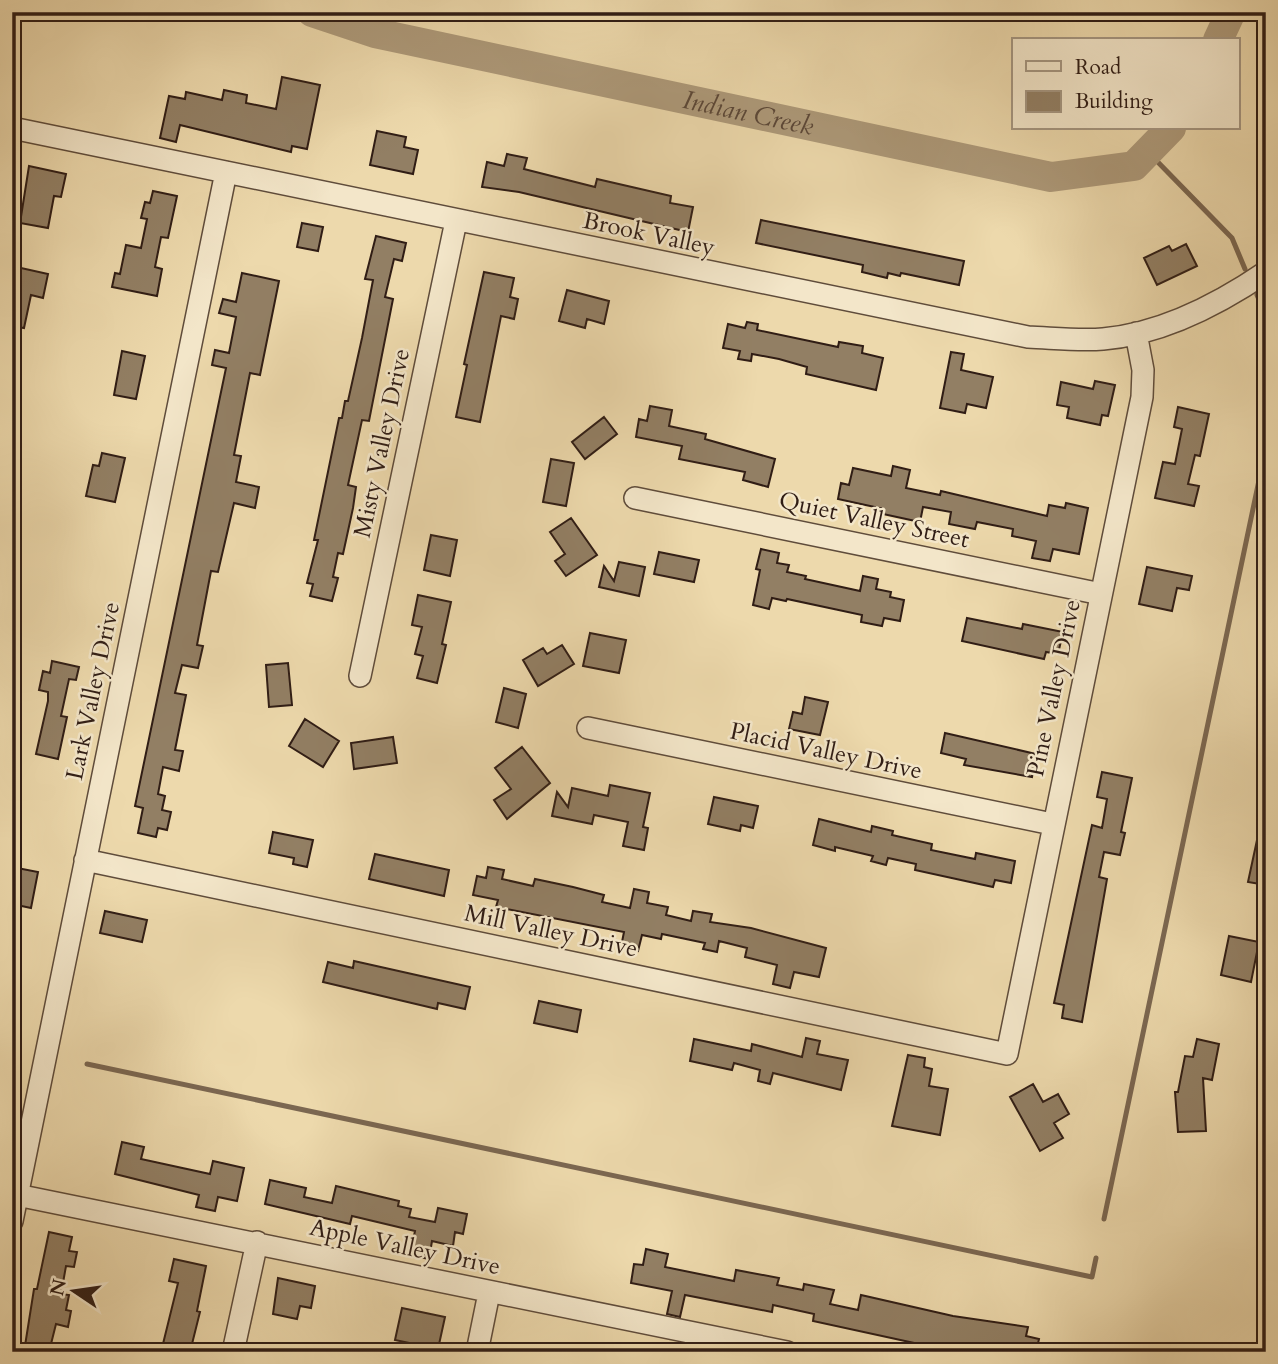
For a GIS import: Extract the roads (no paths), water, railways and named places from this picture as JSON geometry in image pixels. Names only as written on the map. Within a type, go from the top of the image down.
[{"type":"street","name":"Brook Valley","points":[[12,128],[1028,337],[1101,340],[1136,333],[1204,308],[1266,272]]},
{"type":"street","name":"Lark Valley Drive","points":[[12,1221],[15,1194],[226,172]]},
{"type":"street","name":"Misty Valley Drive","points":[[360,676],[456,221]]},
{"type":"street","name":"Pine Valley Drive","points":[[1007,1054],[1052,824],[1142,397],[1143,370],[1136,333]]},
{"type":"street","name":"Quiet Valley Street","points":[[635,498],[1101,594]]},
{"type":"street","name":"Placid Valley Drive","points":[[589,729],[1052,824]]},
{"type":"street","name":"Mill Valley Drive","points":[[85,860],[1007,1054]]},
{"type":"street","name":"Apple Valley Drive","points":[[15,1194],[257,1242],[726,1346],[787,1352]]},
{"type":"street","points":[[233,1352],[257,1242]]},
{"type":"street","points":[[477,1352],[489,1293]]},
{"type":"waterway","name":"Indian Creek","points":[[312,12],[375,33],[1051,177],[1134,166],[1169,130]]},
{"type":"waterway","name":"Indian Creek","points":[[1219,38],[1231,12]]},
{"type":"waterway","points":[[1148,152],[1232,238],[1245,269]]},
{"type":"waterway","points":[[1257,295],[1266,315]]},
{"type":"waterway","points":[[1104,1219],[1266,447]]},
{"type":"waterway","points":[[87,1064],[1092,1277],[1096,1258]]}]
